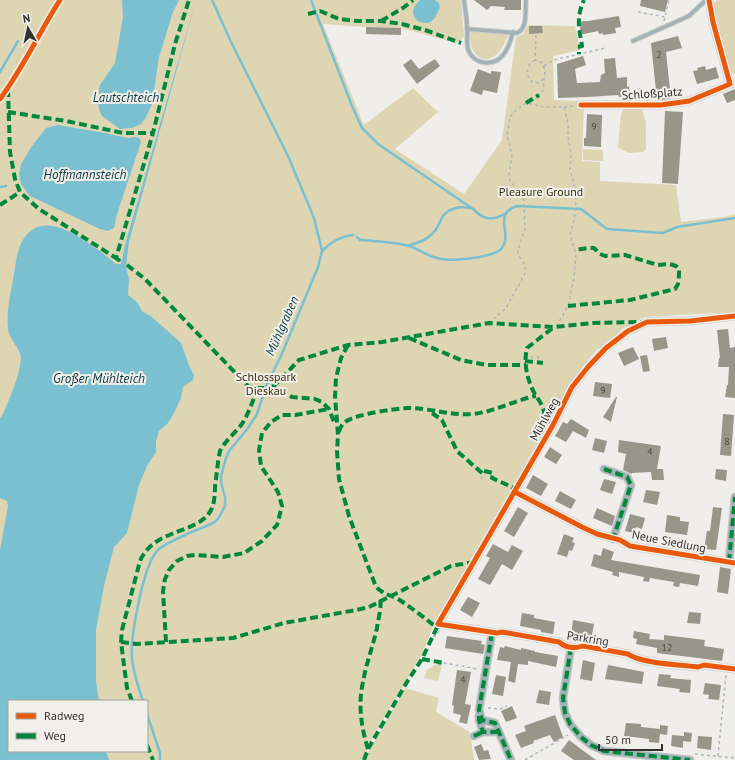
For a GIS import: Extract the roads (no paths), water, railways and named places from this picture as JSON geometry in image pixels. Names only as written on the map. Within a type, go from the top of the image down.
[{"type":"street","name":"Schloßplatz","points":[[581,106],[661,104],[689,101],[733,82],[713,22],[709,0]]},
{"type":"street","name":"Mühlweg","points":[[438,624],[553,425],[572,387],[588,367],[611,344],[628,331],[647,322],[690,321],[735,316]]},
{"type":"street","points":[[604,469],[627,477],[631,485],[613,539]]},
{"type":"street","name":"Neue Siedlung","points":[[515,492],[582,527],[597,534],[620,540],[630,546],[732,563]]},
{"type":"street","points":[[732,563],[735,497]]},
{"type":"street","name":"Parkring","points":[[438,624],[497,633],[502,632],[559,642],[564,646],[576,648],[583,646],[628,654],[632,658],[658,662],[698,667],[704,665],[735,669]]},
{"type":"street","points":[[483,732],[479,720],[479,709],[492,632]]},
{"type":"street","name":"Parkring","points":[[571,647],[562,698],[568,719],[575,731],[591,745],[604,751],[692,757]]},
{"type":"street","points":[[479,709],[482,720],[495,723],[511,760]]},
{"type":"street","points":[[474,736],[483,732],[499,732]]},
{"type":"lane","points":[[464,0],[469,51],[477,61],[484,63],[495,61],[504,55],[513,32]]},
{"type":"lane","points":[[467,29],[521,32],[524,26],[526,0]]},
{"type":"lane","points":[[633,41],[689,16],[706,0]]},
{"type":"water","name":"Lautschteich","points":[[122,0],[179,0],[173,12],[159,57],[152,104],[141,124],[132,128],[120,129],[102,116],[99,110],[98,100],[100,85],[115,63],[123,17]]},
{"type":"water","name":"Großer Mühlteich","points":[[196,0],[129,242],[126,267],[129,279],[128,295],[137,302],[142,311],[152,317],[181,343],[194,375],[193,380],[183,387],[181,398],[173,415],[168,423],[159,431],[156,441],[156,452],[147,466],[139,485],[127,533],[114,547],[104,586],[96,630],[96,681],[99,700],[8,700],[8,752],[106,752],[109,760],[0,760],[0,550],[8,506],[7,501],[0,498],[0,418],[14,387],[21,359],[19,351],[10,337],[8,329],[9,302],[17,255],[20,245],[25,237],[34,228],[46,225],[58,227],[71,232],[116,264],[121,264],[126,241]]},
{"type":"water","points":[[420,0],[435,0],[439,3],[440,8],[431,22],[423,23],[414,16],[414,8]]},
{"type":"water","name":"Hoffmannsteich","points":[[58,125],[128,138],[139,138],[141,142],[117,214],[114,228],[108,231],[100,229],[30,196],[21,184],[19,174],[21,164],[32,146],[46,128]]},
{"type":"waterway","name":"Mühlgraben","points":[[143,700],[134,670],[132,649],[135,619],[147,570],[152,558],[162,547],[176,539],[213,523],[218,519],[225,506],[221,476],[226,458],[229,451],[248,428],[257,414],[267,384],[281,356],[318,267],[322,251],[314,218],[288,156],[232,44],[212,0]]},
{"type":"waterway","points":[[311,0],[362,128],[378,144],[484,217],[496,218],[505,214]]},
{"type":"waterway","points":[[0,72],[18,41]]},
{"type":"waterway","points":[[0,187],[6,186]]},
{"type":"waterway","points":[[357,237],[360,240],[409,246],[430,256],[451,260],[481,257],[502,248],[505,243],[504,219],[506,214],[517,206],[581,209],[607,229],[663,233],[677,227],[735,218]]},
{"type":"waterway","points":[[410,245],[422,241],[430,236],[436,230],[445,213],[451,209],[462,207],[469,208]]},
{"type":"waterway","points":[[322,251],[336,240],[353,235]]},
{"type":"waterway","name":"Mühlgraben","points":[[148,717],[160,753],[160,760]]},
{"type":"park label","name":"Pleasure Ground","points":[[541,191]]},
{"type":"park label","name":"Schlosspark Dieskau","points":[[266,383]]}]
